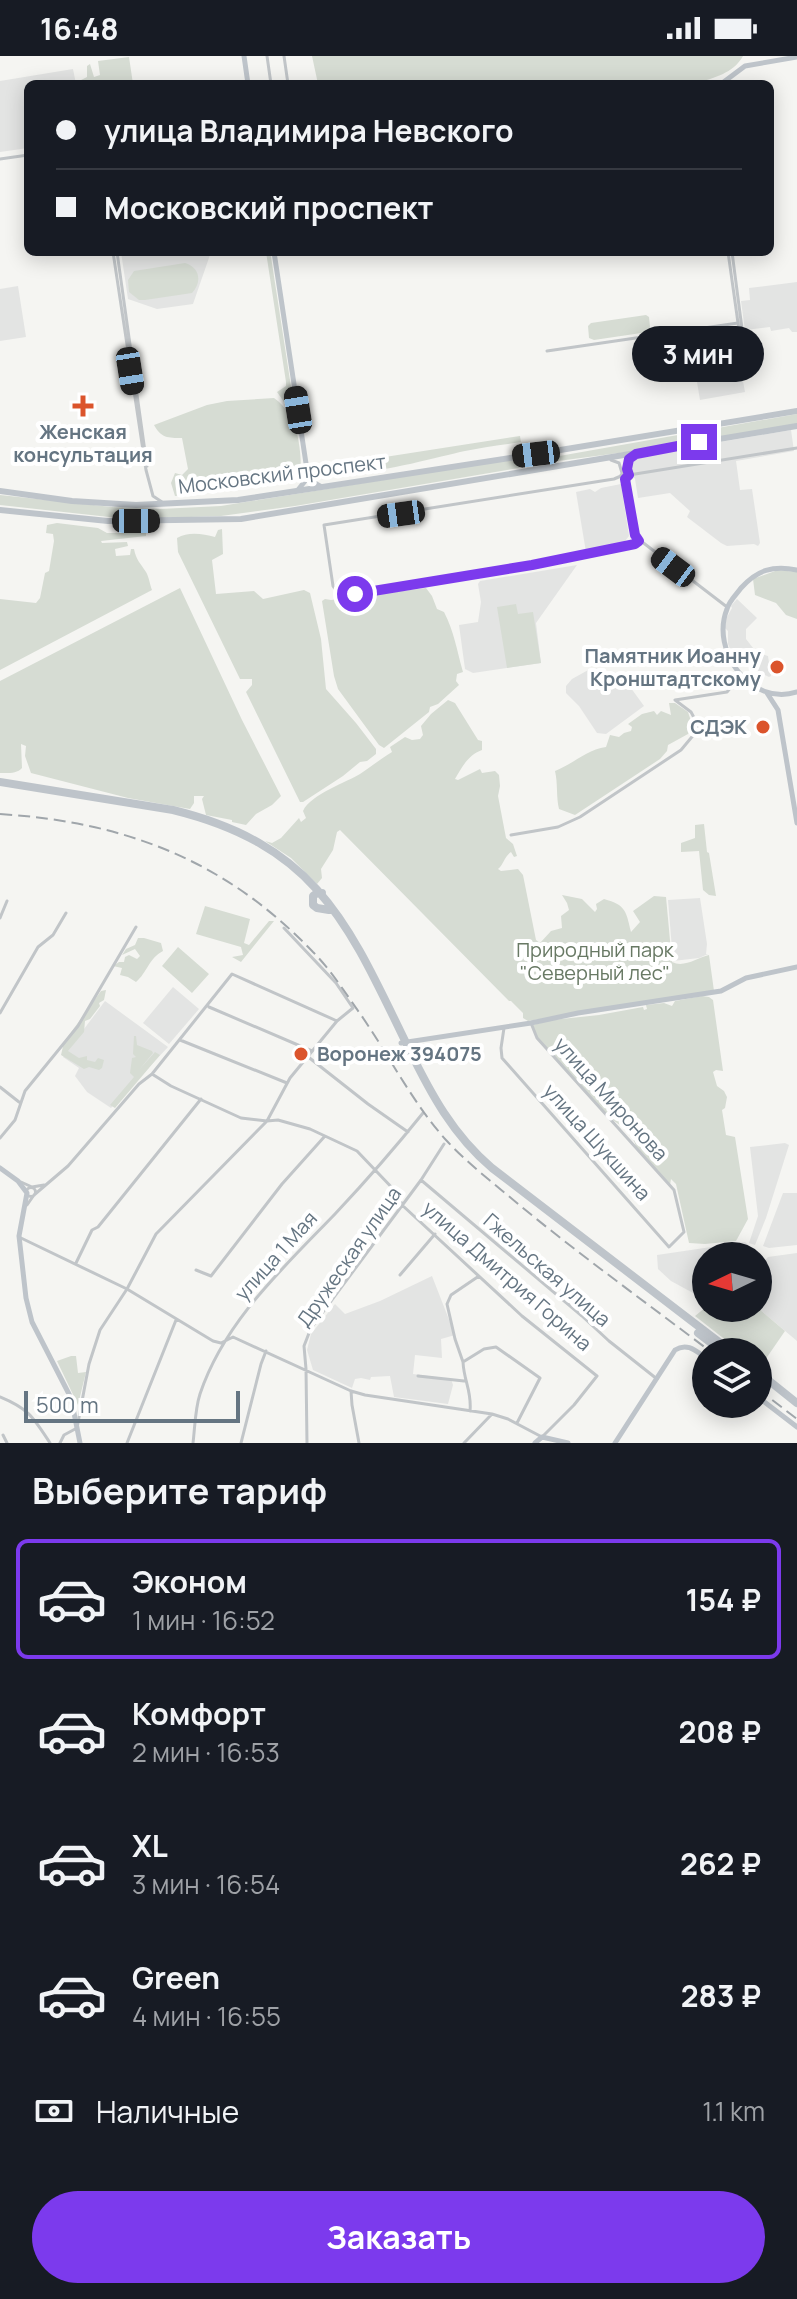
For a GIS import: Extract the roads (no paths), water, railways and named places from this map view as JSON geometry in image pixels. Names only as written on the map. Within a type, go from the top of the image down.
[{"type":"highway","points":[[0,784],[214,825],[271,854],[319,894],[356,943],[431,1102],[489,1171],[713,1338]]},
{"type":"highway","points":[[319,894],[352,945],[403,1043]]},
{"type":"highway","points":[[612,1263],[706,1338]]},
{"type":"highway","points":[[772,1384],[797,1405]]},
{"type":"highway","points":[[772,1388],[797,1405]]},
{"type":"main road","name":"Московский проспект","points":[[0,491],[72,501],[136,505],[238,500],[797,411]]},
{"type":"main road","name":"Московский проспект","points":[[0,510],[102,520],[241,519],[797,426]]},
{"type":"main road","points":[[536,454],[529,457],[527,463],[530,467],[540,468]]},
{"type":"main road","points":[[518,456],[525,463],[519,472]]},
{"type":"street","points":[[244,56],[247,80]]},
{"type":"street","points":[[267,56],[270,80]]},
{"type":"street","points":[[284,56],[287,80]]},
{"type":"street","points":[[728,80],[745,68],[797,58]]},
{"type":"street","points":[[0,159],[24,156]]},
{"type":"street","points":[[116,256],[151,491],[161,502],[181,504]]},
{"type":"street","points":[[275,256],[307,470],[315,485],[329,487]]},
{"type":"street","points":[[730,256],[743,344],[738,323],[730,256]]},
{"type":"street","points":[[547,351],[738,323]]},
{"type":"street","points":[[639,541],[628,547],[589,555],[344,596],[333,586],[324,525],[433,510],[794,448]]},
{"type":"street","points":[[636,454],[628,461],[625,475],[635,535],[727,607]]},
{"type":"street","points":[[603,459],[617,462],[625,475]]},
{"type":"street","points":[[292,493],[303,486],[307,470]]},
{"type":"street","points":[[136,505],[151,501],[151,491]]},
{"type":"street","points":[[797,570],[777,567],[760,572],[746,582],[727,607],[724,622],[726,644],[740,676],[767,692],[786,695],[797,692]]},
{"type":"street","points":[[681,702],[727,692],[740,676]]},
{"type":"street","points":[[767,692],[778,710],[797,823]]},
{"type":"street","points":[[778,710],[786,695]]},
{"type":"street","points":[[511,835],[558,827],[580,817],[681,750],[698,725],[691,712],[675,700]]},
{"type":"street","points":[[0,918],[7,901]]},
{"type":"street","points":[[0,1013],[38,947],[53,935],[66,913]]},
{"type":"street","points":[[0,1138],[15,1120],[25,1091],[78,1026],[136,927]]},
{"type":"street","points":[[77,1428],[89,1364],[100,1330],[127,1289],[156,1234],[267,1121],[287,1083],[307,1056],[337,1021],[353,1008],[336,983],[284,928]]},
{"type":"street","points":[[403,1043],[721,991],[746,978],[797,967]]},
{"type":"street","points":[[25,1208],[34,1195],[68,1166],[139,1084],[152,1074],[232,974],[337,1021]]},
{"type":"street","points":[[208,1007],[312,1051]]},
{"type":"street","name":"улица Миронова","points":[[531,1023],[537,1038],[674,1190],[684,1232],[669,1247]]},
{"type":"street","name":"улица Шукшина","points":[[504,1028],[502,1058],[669,1247]]},
{"type":"street","points":[[180,1040],[287,1083]]},
{"type":"street","points":[[307,1056],[408,1132]]},
{"type":"street","name":"улица Дмитрия Горина","points":[[152,1074],[241,1118],[278,1120],[310,1129],[357,1151],[398,1194],[402,1205],[522,1316],[597,1376],[542,1437]]},
{"type":"street","points":[[0,1087],[21,1103]]},
{"type":"street","points":[[76,1263],[92,1230],[98,1227],[201,1099]]},
{"type":"street","name":"улица 1 Мая","points":[[193,1443],[198,1398],[217,1356],[257,1296],[377,1170],[423,1113]]},
{"type":"street","points":[[196,1270],[211,1276],[282,1184],[325,1136]]},
{"type":"street","name":"Дружеская улица","points":[[307,1443],[304,1346],[311,1328],[331,1298],[365,1258],[444,1144]]},
{"type":"street","points":[[0,1168],[32,1187],[34,1195]]},
{"type":"street","name":"Гжельская улица","points":[[421,1180],[657,1379]]},
{"type":"street","points":[[18,1181],[30,1196],[34,1195]]},
{"type":"street","points":[[48,1184],[28,1189],[19,1244],[29,1312],[71,1398],[80,1443]]},
{"type":"street","points":[[400,1275],[435,1234]]},
{"type":"street","points":[[19,1236],[127,1289],[217,1343],[233,1337],[351,1391],[388,1400],[492,1414],[542,1437],[568,1443]]},
{"type":"street","points":[[19,1244],[36,1246]]},
{"type":"street","points":[[470,1411],[472,1393],[464,1381],[463,1362],[447,1304],[451,1295],[480,1275]]},
{"type":"street","points":[[127,1443],[176,1319]]},
{"type":"street","points":[[463,1362],[484,1349],[496,1347],[540,1378],[517,1423]]},
{"type":"street","points":[[615,1443],[675,1350],[682,1347],[692,1349]]},
{"type":"street","points":[[241,1443],[266,1351]]},
{"type":"street","points":[[418,1376],[464,1381]]},
{"type":"street","points":[[351,1391],[359,1443]]},
{"type":"street","points":[[0,1397],[21,1406],[32,1416],[50,1443]]},
{"type":"street","points":[[772,1408],[797,1427]]},
{"type":"street","points":[[464,1443],[492,1414]]},
{"type":"street","points":[[60,1443],[64,1435],[77,1428]]},
{"type":"street","points":[[3,1435],[7,1443]]},
{"type":"street","points":[[535,1443],[542,1437]]},
{"type":"railway","points":[[0,814],[46,818],[131,837],[208,870],[245,893],[279,920],[326,966],[422,1110],[455,1149],[546,1227],[692,1338]]},
{"type":"railway","points":[[772,1400],[797,1419]]},
{"type":"place","name":"Женская консультация","points":[[83,406]]},
{"type":"place","name":"Памятник Иоанну Кронштадтскому","points":[[777,667]]},
{"type":"place","name":"СДЭК","points":[[763,727]]},
{"type":"place","name":"Воронеж 394075","points":[[301,1054]]},
{"type":"park label","name":"Природный парк \"Северный лес\"","points":[[595,962]]}]
